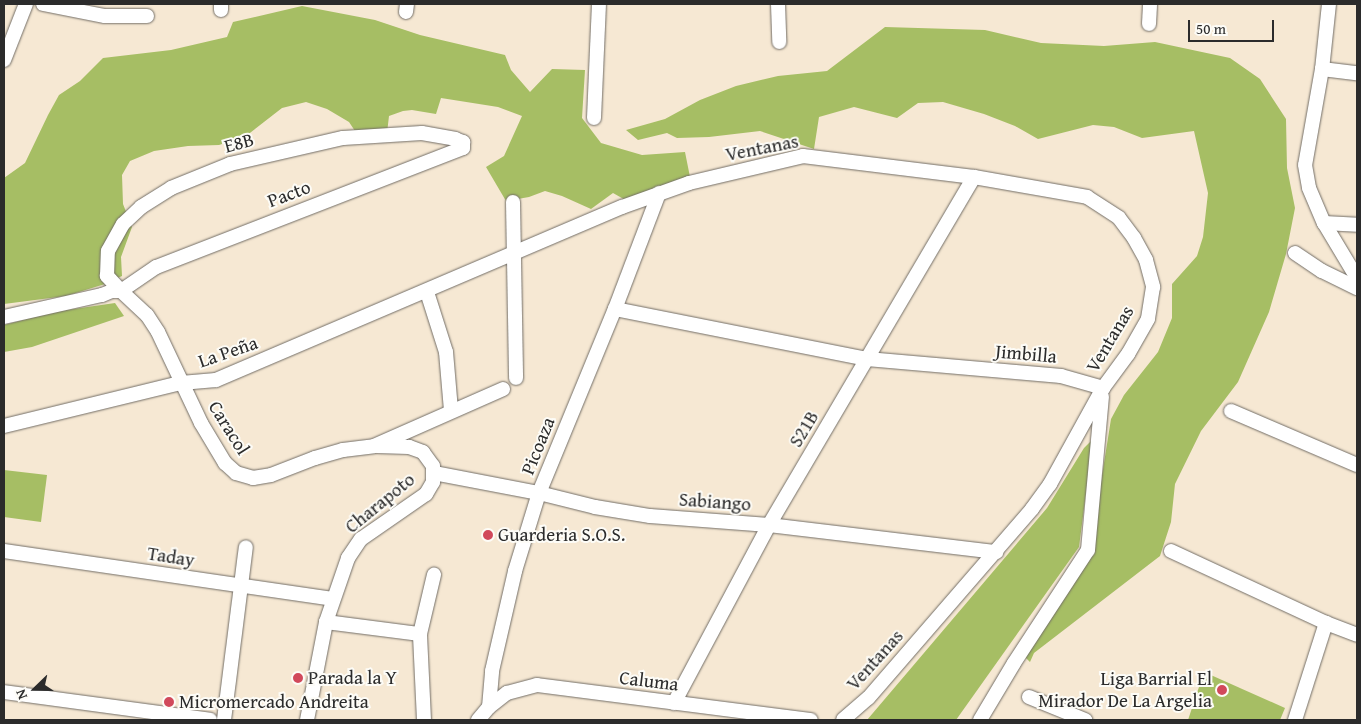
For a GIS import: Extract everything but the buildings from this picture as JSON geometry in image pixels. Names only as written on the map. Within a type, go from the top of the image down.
[{"type":"street","points":[[4,60],[26,4]]},
{"type":"street","points":[[43,4],[105,16],[147,16]]},
{"type":"street","points":[[594,118],[599,4]]},
{"type":"street","points":[[778,4],[780,42]]},
{"type":"street","points":[[1149,24],[1150,4]]},
{"type":"street","points":[[1329,4],[1322,69],[1305,165],[1309,188],[1324,222],[1357,278]]},
{"type":"street","points":[[1322,69],[1357,73]]},
{"type":"street","name":"E8B","points":[[121,291],[106,276],[108,252],[123,224],[141,207],[188,180],[230,164],[343,138],[422,133],[455,140]]},
{"type":"street","name":"Pacto","points":[[121,291],[156,267],[463,148],[463,142],[455,140]]},
{"type":"street","name":"Ventanas","points":[[514,252],[658,193],[689,183],[803,156],[974,177],[1087,196],[1119,218],[1134,238],[1146,260],[1153,287],[1148,319],[1128,354],[1103,388],[1050,484],[996,552],[868,698],[843,720]]},
{"type":"street","name":"S21B","points":[[674,703],[769,525],[974,177]]},
{"type":"street","name":"Picoaza","points":[[489,707],[492,670],[511,589],[539,493],[615,309],[658,193]]},
{"type":"street","points":[[513,202],[516,378]]},
{"type":"street","points":[[1324,222],[1357,225]]},
{"type":"street","name":"La Peña","points":[[4,426],[181,383],[216,380],[427,292],[514,252]]},
{"type":"street","points":[[1295,253],[1322,271],[1357,288]]},
{"type":"street","points":[[4,317],[112,291],[121,291]]},
{"type":"street","name":"Caracol","points":[[121,291],[147,316],[167,349],[181,383],[224,463],[241,475],[262,477],[315,458],[344,450],[374,446],[451,410],[503,389]]},
{"type":"street","points":[[427,292],[446,352],[451,410]]},
{"type":"street","name":"Jimbilla","points":[[615,309],[868,359],[1061,376],[1103,388]]},
{"type":"street","points":[[980,720],[1014,663],[1088,550],[1095,450],[1103,388]]},
{"type":"street","points":[[1231,411],[1357,464]]},
{"type":"street","name":"Charapoto","points":[[307,720],[326,622],[348,558],[361,540],[426,494],[433,482],[434,473],[429,458],[419,450],[409,447],[374,446]]},
{"type":"street","name":"Sabiango","points":[[434,473],[539,493],[595,508],[650,516],[769,525],[996,552]]},
{"type":"street","points":[[224,720],[246,547]]},
{"type":"street","name":"Taday","points":[[4,551],[333,599]]},
{"type":"street","points":[[1171,551],[1326,623],[1357,635]]},
{"type":"street","points":[[424,720],[420,634],[434,575]]},
{"type":"street","points":[[326,622],[420,634]]},
{"type":"street","points":[[1295,720],[1326,623]]},
{"type":"street","name":"Caluma","points":[[489,707],[507,693],[536,685],[811,720]]},
{"type":"street","points":[[4,692],[112,714],[210,720]]},
{"type":"street","points":[[1029,697],[1086,720]]},
{"type":"street","points":[[478,720],[489,707]]},
{"type":"green space","points":[[302,6],[375,20],[420,35],[505,55],[511,70],[530,92],[552,69],[585,70],[582,118],[601,143],[642,155],[685,152],[691,182],[636,206],[613,193],[591,209],[562,196],[545,191],[529,197],[506,201],[486,167],[504,156],[522,116],[498,107],[441,98],[436,114],[412,110],[403,111],[389,116],[387,133],[357,134],[349,122],[327,109],[306,102],[282,108],[246,136],[219,145],[188,146],[154,151],[130,161],[122,175],[123,204],[132,227],[121,257],[122,276],[105,284],[66,296],[4,304],[4,178],[25,163],[59,95],[80,81],[103,58],[171,50],[227,37],[233,22]]},
{"type":"green space","points":[[885,27],[985,30],[1041,43],[1104,46],[1155,42],[1230,58],[1260,79],[1286,119],[1287,168],[1295,208],[1286,254],[1269,312],[1238,382],[1201,431],[1175,484],[1171,522],[1160,556],[1034,653],[1030,662],[1021,653],[1090,551],[1111,419],[1124,395],[1158,352],[1172,318],[1172,284],[1197,256],[1203,237],[1208,193],[1194,131],[1142,138],[1114,127],[1093,125],[1038,139],[1015,126],[984,114],[943,102],[918,103],[897,118],[854,107],[819,117],[814,149],[760,131],[709,137],[677,138],[667,133],[638,140],[626,130],[665,119],[700,100],[736,86],[778,76],[827,71]]},
{"type":"green space","points":[[115,303],[124,316],[32,347],[4,352],[4,325],[53,312]]},
{"type":"green space","points":[[1093,439],[1079,547],[956,720],[867,720],[1047,508],[1084,448]]},
{"type":"green space","points":[[4,470],[47,475],[41,522],[4,517]]},
{"type":"green space","name":"Liga Barrial El Mirador De La Argelia","points":[[1204,672],[1285,708],[1280,720],[1188,720]]},
{"type":"place","name":"Guarderia S.O.S.","points":[[488,535]]},
{"type":"place","name":"Parada la Y","points":[[298,678]]},
{"type":"place","name":"Liga Barrial El Mirador De La Argelia","points":[[1222,690]]},
{"type":"place","name":"Micromercado Andreita","points":[[169,702]]}]
